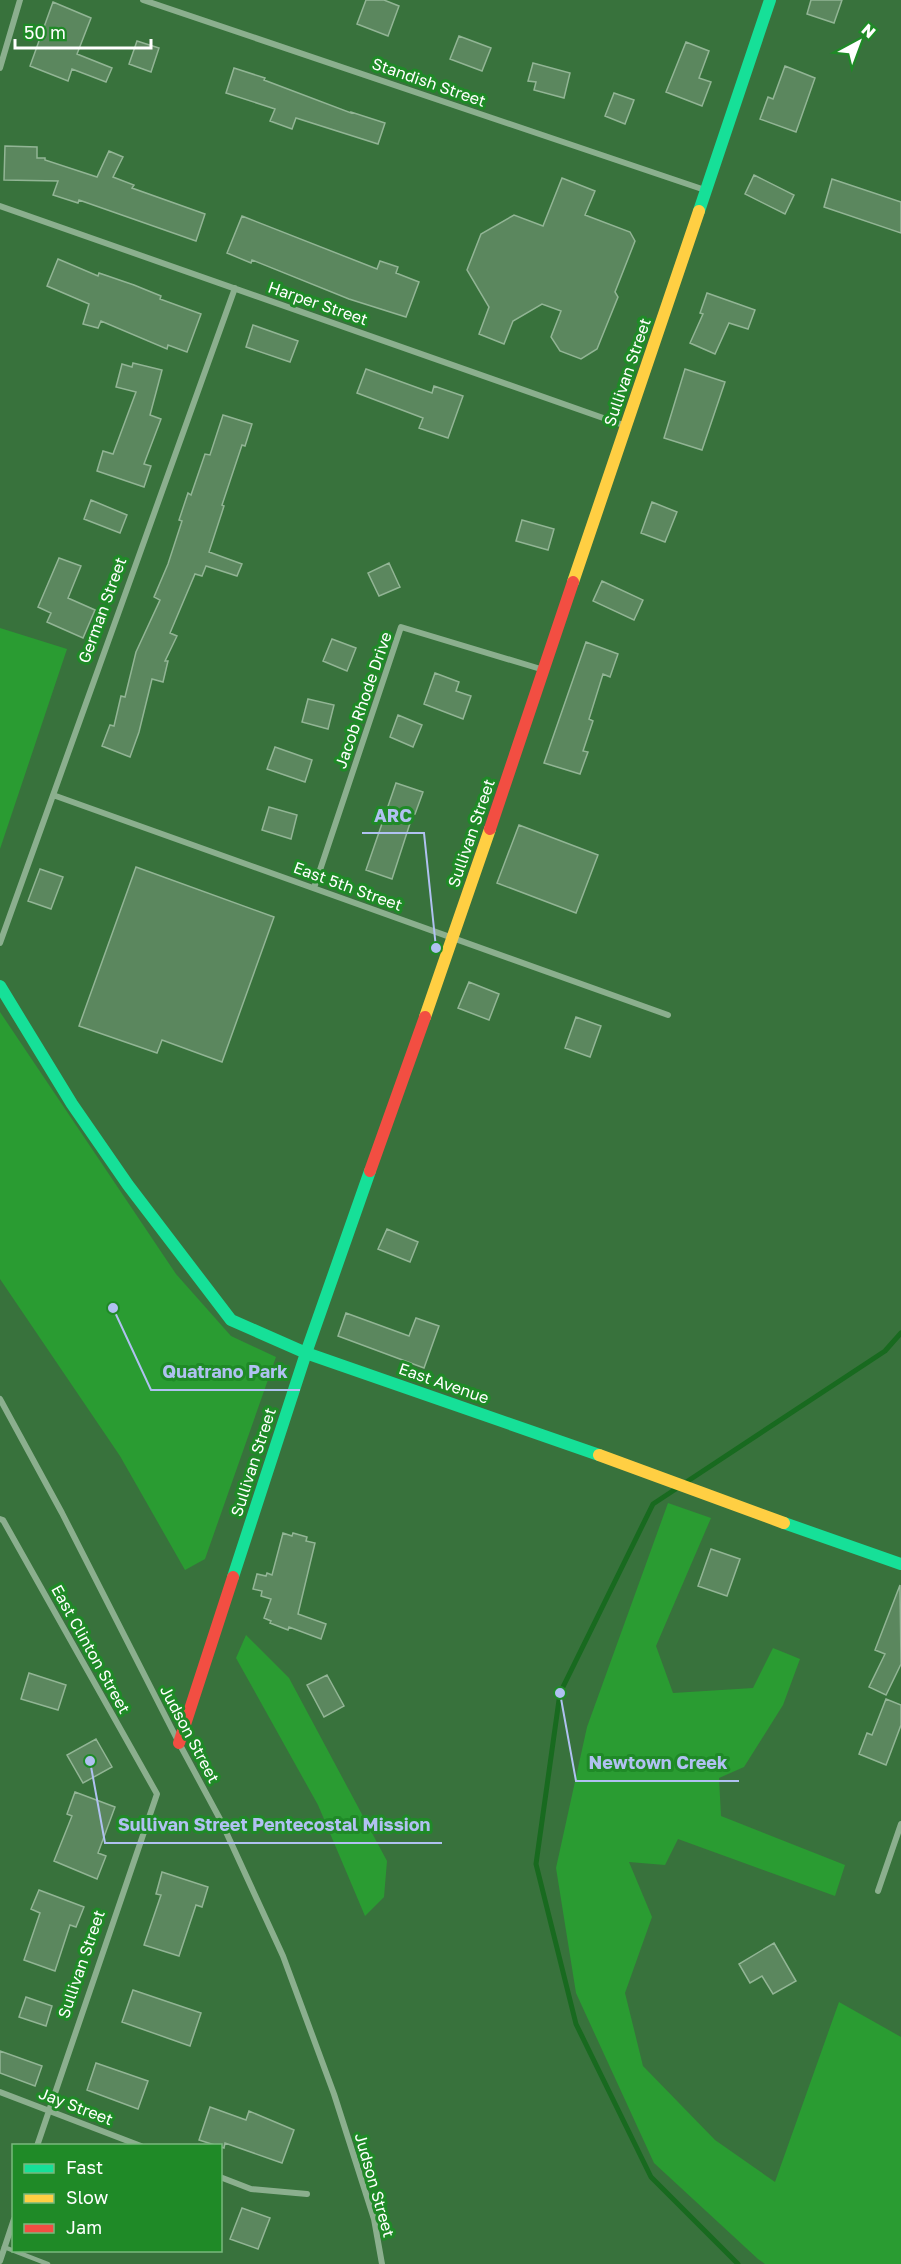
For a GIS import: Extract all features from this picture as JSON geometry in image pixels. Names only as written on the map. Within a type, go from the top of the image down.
[{"type":"street","points":[[0,68],[20,0]]},
{"type":"street","name":"Standish Street","points":[[143,0],[706,190]]},
{"type":"street","name":"Sullivan Street","points":[[179,1743],[306,1353],[453,938],[770,0]]},
{"type":"street","name":"Harper Street","points":[[0,206],[626,426]]},
{"type":"street","name":"German Street","points":[[0,944],[235,288]]},
{"type":"street","name":"Jacob Rhode Drive","points":[[314,888],[402,627],[544,670]]},
{"type":"street","name":"East 5th Street","points":[[53,795],[668,1015]]},
{"type":"street","name":"East Avenue","points":[[0,986],[72,1104],[128,1185],[231,1320],[306,1353],[648,1472],[741,1508],[901,1564]]},
{"type":"street","name":"Judson Street","points":[[0,1399],[62,1513],[220,1821],[283,1956],[334,2094],[374,2219],[382,2264]]},
{"type":"street","name":"East Clinton Street","points":[[0,1519],[3,1520],[157,1794]]},
{"type":"street","name":"Sullivan Street","points":[[37,2144],[157,1794]]},
{"type":"street","points":[[878,1891],[901,1824]]},
{"type":"street","name":"Jay Street","points":[[0,2092],[138,2144]]},
{"type":"street","points":[[222,2178],[251,2189],[307,2194]]},
{"type":"street","points":[[0,2261],[12,2225]]},
{"type":"lane","points":[[4,2247],[12,2250]]},
{"type":"lane","points":[[17,2252],[48,2264]]},
{"type":"green space","points":[[0,628],[67,649],[0,849]]},
{"type":"green space","points":[[0,1012],[176,1274],[231,1336],[276,1357],[205,1559],[185,1570],[120,1456],[0,1279]]},
{"type":"green space","points":[[668,1503],[711,1518],[656,1646],[673,1693],[753,1688],[773,1648],[800,1659],[783,1705],[744,1767],[719,1778],[721,1816],[845,1865],[835,1896],[678,1839],[665,1865],[629,1862],[652,1917],[625,1993],[643,2066],[715,2140],[775,2182],[839,2002],[901,2037],[901,2264],[765,2264],[758,2259],[654,2163],[576,1993],[556,1868],[587,1727]]},
{"type":"green space","points":[[246,1635],[289,1678],[387,1861],[384,1897],[365,1916],[318,1805],[236,1658]]},
{"type":"building","points":[[366,0],[384,0],[399,6],[388,36],[357,24]]},
{"type":"building","points":[[811,0],[842,0],[834,23],[807,14]]},
{"type":"building","points":[[53,2],[91,18],[77,54],[112,68],[106,82],[72,69],[68,81],[30,66]]},
{"type":"building","points":[[459,36],[491,48],[482,71],[450,59]]},
{"type":"building","points":[[137,41],[159,48],[151,72],[129,64]]},
{"type":"building","points":[[686,42],[709,51],[699,78],[711,82],[702,106],[666,92]]},
{"type":"building","points":[[533,63],[570,73],[564,98],[534,90],[536,82],[528,81]]},
{"type":"building","points":[[785,66],[815,78],[796,132],[760,119],[768,97],[773,99]]},
{"type":"building","points":[[234,68],[351,113],[385,123],[378,144],[296,118],[292,129],[270,121],[275,109],[226,93]]},
{"type":"building","points":[[614,93],[634,100],[625,124],[605,116]]},
{"type":"building","points":[[5,146],[37,147],[37,158],[45,158],[45,160],[97,177],[109,151],[123,157],[113,177],[134,185],[132,188],[205,214],[196,241],[79,200],[78,203],[53,195],[58,181],[4,180]]},
{"type":"building","points":[[754,175],[794,195],[785,214],[745,194]]},
{"type":"building","points":[[562,178],[595,191],[585,215],[630,232],[635,241],[615,292],[618,297],[597,349],[581,359],[560,351],[551,337],[561,311],[542,304],[513,321],[504,344],[479,334],[489,307],[467,270],[481,234],[514,215],[543,226]]},
{"type":"building","points":[[832,179],[901,202],[901,233],[824,207]]},
{"type":"building","points":[[242,216],[377,269],[380,261],[398,267],[396,273],[419,282],[406,317],[349,299],[252,260],[251,263],[227,253]]},
{"type":"building","points":[[58,259],[98,276],[99,273],[134,285],[161,296],[160,299],[201,314],[187,352],[168,345],[167,349],[101,321],[98,328],[83,324],[89,304],[47,286]]},
{"type":"building","points":[[707,293],[755,310],[748,329],[729,323],[715,354],[690,343],[703,314],[700,313]]},
{"type":"building","points":[[253,325],[298,341],[290,362],[246,347]]},
{"type":"building","points":[[133,363],[162,370],[150,415],[161,419],[144,464],[151,466],[144,487],[97,471],[103,451],[113,454],[136,392],[116,387],[122,364],[132,367]]},
{"type":"building","points":[[366,369],[432,393],[434,386],[463,396],[448,438],[419,428],[423,418],[357,393]]},
{"type":"building","points":[[685,369],[725,382],[702,450],[664,438]]},
{"type":"building","points":[[223,415],[252,424],[245,446],[242,445],[209,552],[242,564],[237,576],[206,566],[202,576],[195,574],[170,633],[177,636],[165,661],[168,661],[163,682],[152,679],[139,732],[130,757],[102,746],[110,725],[114,726],[121,696],[125,697],[136,652],[160,600],[154,597],[168,564],[182,521],[179,520],[188,493],[191,495],[205,454],[210,455]]},
{"type":"building","points":[[91,500],[127,515],[120,533],[84,519]]},
{"type":"building","points":[[652,502],[677,512],[665,542],[641,533]]},
{"type":"building","points":[[522,520],[554,529],[548,550],[516,541]]},
{"type":"building","points":[[59,558],[81,566],[68,598],[95,610],[83,638],[47,622],[51,613],[38,607]]},
{"type":"building","points":[[389,563],[400,587],[379,596],[368,573]]},
{"type":"building","points":[[602,581],[643,600],[634,620],[593,601]]},
{"type":"building","points":[[332,639],[356,648],[347,671],[323,661]]},
{"type":"building","points":[[586,642],[618,654],[610,677],[603,674],[589,719],[593,721],[583,751],[588,752],[580,774],[544,763]]},
{"type":"building","points":[[435,673],[459,682],[456,691],[471,696],[463,719],[424,704]]},
{"type":"building","points":[[308,699],[334,705],[328,729],[302,722]]},
{"type":"building","points":[[398,715],[422,725],[413,747],[390,737]]},
{"type":"building","points":[[275,747],[312,760],[305,782],[267,769]]},
{"type":"building","points":[[396,783],[423,792],[415,814],[413,814],[392,879],[366,870]]},
{"type":"building","points":[[269,807],[297,815],[291,839],[262,830]]},
{"type":"building","points":[[519,825],[598,855],[576,913],[497,883]]},
{"type":"building","points":[[136,867],[274,917],[222,1062],[162,1040],[157,1053],[79,1026]]},
{"type":"building","points":[[40,869],[63,877],[51,909],[28,901]]},
{"type":"building","points":[[469,982],[499,994],[489,1020],[458,1008]]},
{"type":"building","points":[[576,1017],[601,1026],[590,1057],[565,1048]]},
{"type":"building","points":[[387,1229],[418,1242],[410,1262],[378,1249]]},
{"type":"building","points":[[346,1313],[409,1336],[416,1318],[439,1326],[424,1368],[338,1336]]},
{"type":"building","points":[[283,1533],[307,1537],[306,1541],[315,1543],[298,1614],[326,1624],[321,1639],[289,1627],[288,1630],[270,1623],[271,1621],[264,1618],[271,1599],[261,1596],[262,1591],[253,1589],[257,1574],[272,1575]]},
{"type":"building","points":[[711,1549],[740,1559],[727,1596],[698,1586]]},
{"type":"building","points":[[900,1585],[901,1664],[886,1695],[869,1687],[885,1654],[875,1650]]},
{"type":"building","points":[[29,1673],[66,1685],[58,1710],[21,1699]]},
{"type":"building","points":[[327,1675],[344,1706],[324,1717],[307,1685]]},
{"type":"building","points":[[886,1699],[901,1705],[901,1725],[886,1765],[859,1754],[867,1733],[872,1735]]},
{"type":"building","points":[[96,1739],[112,1767],[83,1783],[67,1755]]},
{"type":"building","points":[[75,1792],[115,1807],[98,1853],[106,1856],[97,1879],[54,1861],[72,1816],[67,1814]]},
{"type":"building","points":[[162,1872],[208,1887],[202,1907],[196,1905],[179,1956],[144,1945],[161,1895],[156,1894]]},
{"type":"building","points":[[39,1890],[84,1907],[76,1927],[70,1925],[55,1971],[24,1960],[40,1913],[31,1909]]},
{"type":"building","points":[[774,1943],[796,1981],[773,1994],[762,1976],[750,1983],[739,1964]]},
{"type":"building","points":[[133,1990],[201,2013],[190,2046],[122,2022]]},
{"type":"building","points":[[26,1997],[52,2006],[46,2026],[19,2017]]},
{"type":"building","points":[[0,2051],[42,2066],[35,2086],[0,2073]]},
{"type":"building","points":[[96,2063],[148,2081],[138,2109],[87,2090]]},
{"type":"building","points":[[210,2107],[246,2120],[249,2111],[294,2130],[282,2163],[225,2143],[224,2148],[222,2144],[199,2140]]},
{"type":"building","points":[[242,2208],[270,2218],[258,2249],[230,2239]]},
{"type":"waterway","points":[[738,2264],[651,2177],[576,2024],[536,1864],[560,1693],[653,1504],[885,1351],[901,1333]]},
{"type":"traffic: fast","points":[[699,211],[770,0]]},
{"type":"traffic: fast","points":[[0,986],[72,1104],[128,1185],[231,1320],[306,1353],[599,1455]]},
{"type":"traffic: fast","points":[[233,1577],[306,1353],[370,1171]]},
{"type":"traffic: fast","points":[[784,1523],[901,1564]]},
{"type":"traffic: slow","points":[[573,582],[699,211]]},
{"type":"traffic: slow","points":[[425,1017],[490,829]]},
{"type":"traffic: slow","points":[[599,1455],[784,1523]]},
{"type":"traffic: jam","points":[[490,829],[573,582]]},
{"type":"traffic: jam","points":[[370,1171],[425,1017]]},
{"type":"traffic: jam","points":[[179,1743],[233,1577]]},
{"type":"place","name":"ARC","points":[[436,948]]},
{"type":"place","name":"Quatrano Park","points":[[113,1308]]},
{"type":"place","name":"Newtown Creek","points":[[560,1693]]},
{"type":"place","name":"Sullivan Street Pentecostal Mission","points":[[90,1761]]}]
